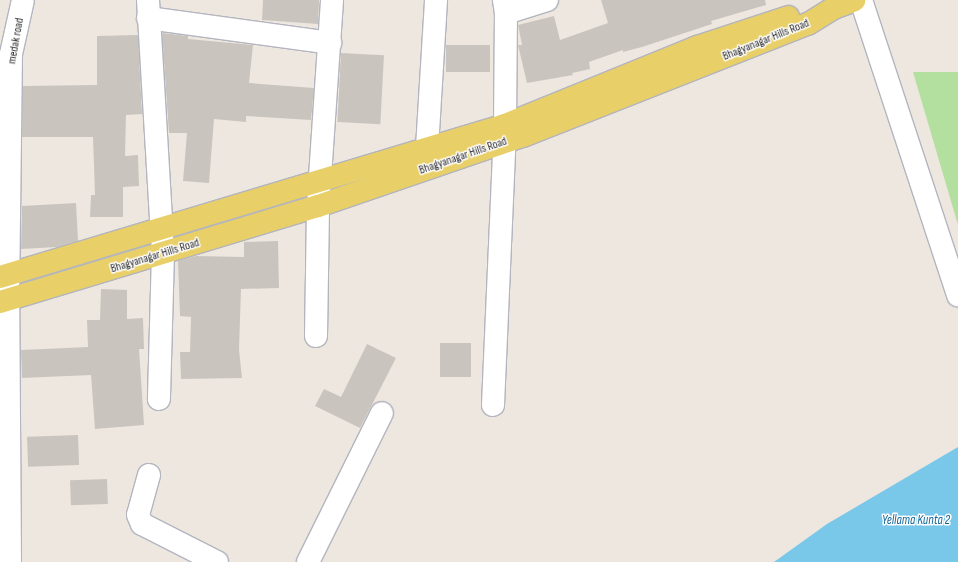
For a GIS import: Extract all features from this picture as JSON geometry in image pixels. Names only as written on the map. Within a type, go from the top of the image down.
[{"type":"main road","name":"Bhagyanagar Hills Road","points":[[4,300],[318,206],[504,133],[808,24],[834,8],[855,0]]},
{"type":"main road","name":"Bhagyanagar Hills Road","points":[[4,276],[320,179],[427,148],[504,133]]},
{"type":"street","name":"medak road","points":[[10,562],[4,276],[11,54],[24,0]]},
{"type":"street","points":[[316,336],[318,206],[332,0]]},
{"type":"street","points":[[427,148],[436,0]]},
{"type":"street","points":[[493,405],[504,133],[505,7],[547,0]]},
{"type":"street","points":[[861,0],[958,296]]},
{"type":"street","points":[[159,399],[163,253],[148,9],[330,43]]},
{"type":"street","points":[[308,562],[382,413]]},
{"type":"street","points":[[149,475],[138,515],[142,524],[217,562]]},
{"type":"green space","points":[[913,72],[958,72],[958,225]]},
{"type":"water","name":"Yellama Kunta 2","points":[[958,447],[958,562],[774,562],[827,524]]},
{"type":"building","points":[[263,0],[319,0],[318,24],[262,20]]},
{"type":"building","points":[[601,0],[765,0],[766,5],[711,21],[712,24],[642,47],[623,52],[623,50],[589,62],[590,69],[572,73],[573,75],[527,83],[518,45],[522,45],[518,25],[554,16],[560,40],[608,23]]},
{"type":"building","points":[[162,33],[188,36],[188,39],[253,45],[249,83],[314,88],[311,120],[246,116],[246,122],[214,119],[209,183],[183,181],[187,133],[169,133]]},
{"type":"building","points":[[138,35],[142,114],[126,115],[125,156],[138,155],[139,186],[123,187],[123,217],[90,217],[91,195],[95,195],[93,137],[22,137],[23,86],[97,85],[97,36]]},
{"type":"building","points":[[446,45],[490,45],[490,72],[446,72]]},
{"type":"building","points":[[341,53],[384,55],[380,124],[337,122]]},
{"type":"building","points":[[76,203],[78,241],[57,247],[21,249],[22,206]]},
{"type":"building","points":[[278,241],[279,288],[241,289],[239,350],[242,378],[181,379],[180,352],[190,352],[191,317],[180,316],[178,261],[196,256],[244,257],[244,242]]},
{"type":"building","points":[[101,289],[127,290],[127,319],[143,318],[144,349],[139,349],[144,425],[95,429],[91,375],[22,378],[21,350],[88,347],[87,320],[100,320]]},
{"type":"building","points":[[440,343],[471,343],[471,377],[440,377]]},
{"type":"building","points":[[367,344],[396,358],[360,428],[315,406],[324,389],[341,397]]},
{"type":"building","points":[[78,435],[79,465],[28,467],[27,437]]},
{"type":"building","points":[[107,479],[108,504],[71,505],[70,480]]}]
